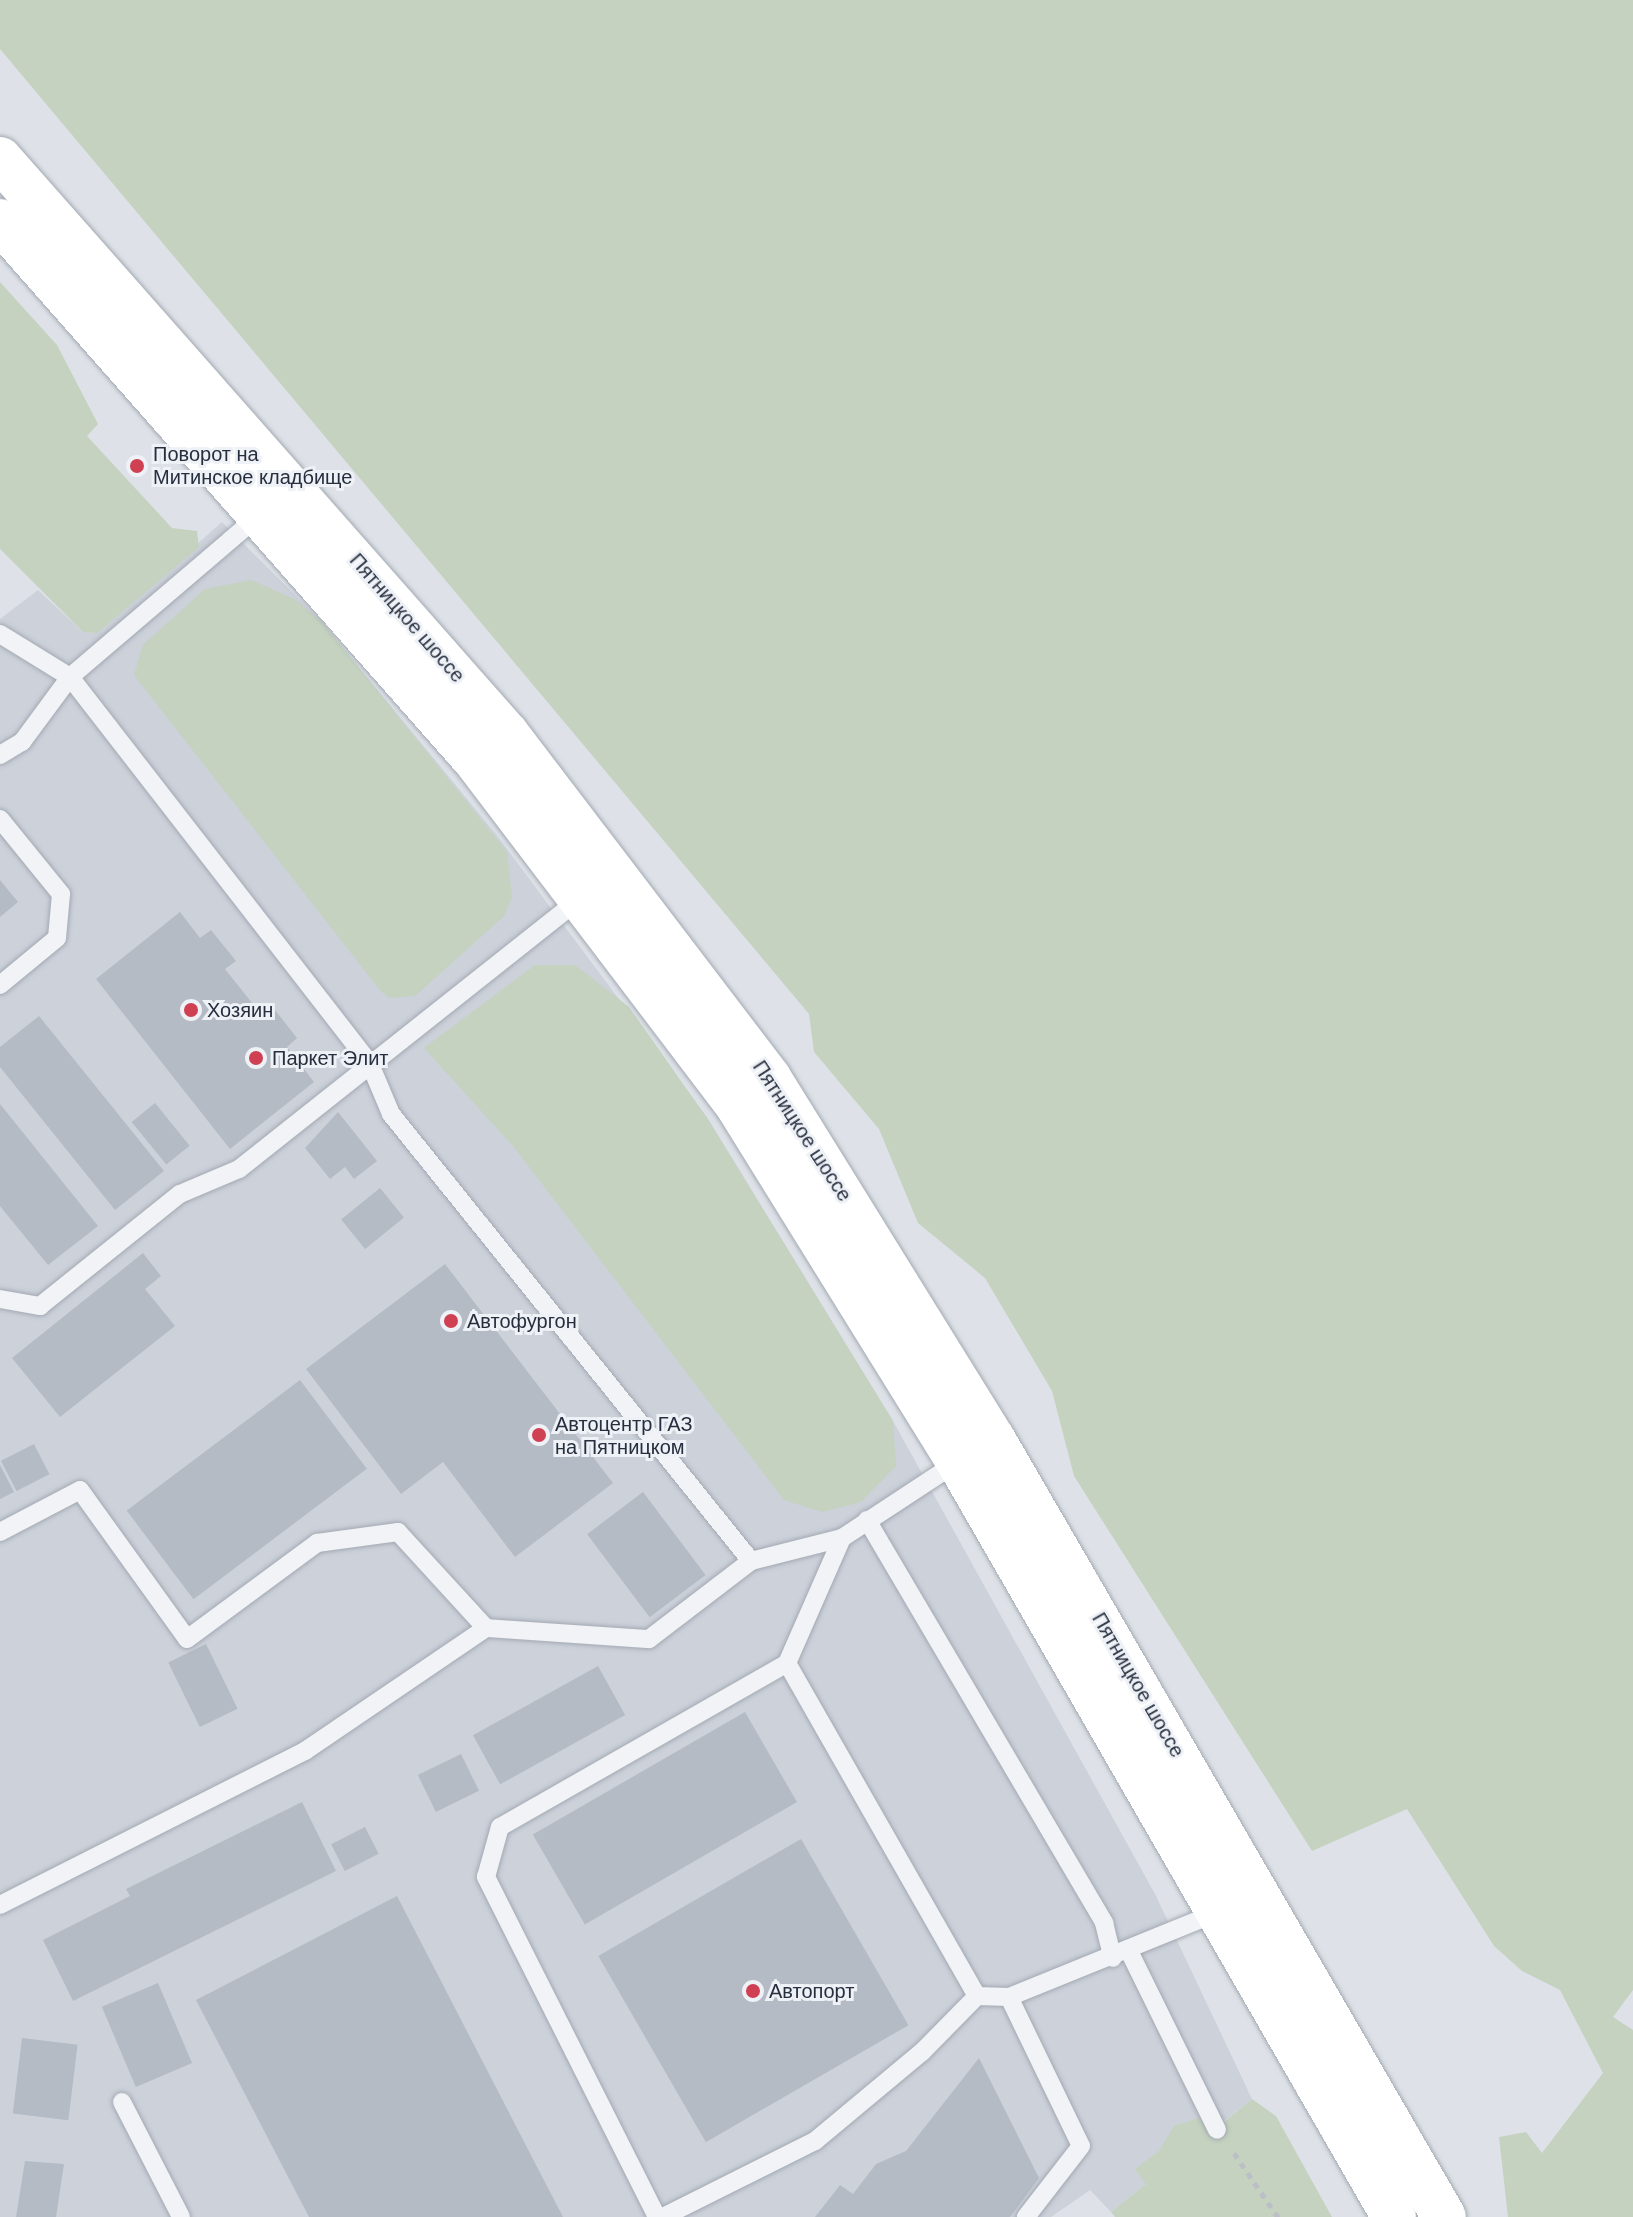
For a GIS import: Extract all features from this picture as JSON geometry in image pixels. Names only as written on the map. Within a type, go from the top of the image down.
[{"type":"main road","name":"Пятницкое шоссе","points":[[0,159],[290,482],[611,863],[769,1078],[976,1450],[1222,1910],[1394,2217]]},
{"type":"main road","name":"Пятницкое шоссе","points":[[0,221],[263,512],[584,895],[739,1108],[976,1450],[1444,2217]]},
{"type":"lane","points":[[0,755],[22,742],[70,677],[263,512]]},
{"type":"lane","points":[[0,634],[70,677],[370,1064],[391,1114],[751,1561]]},
{"type":"lane","points":[[0,819],[61,894],[57,938],[0,985]]},
{"type":"lane","points":[[0,1299],[40,1306],[180,1194],[239,1169],[584,895]]},
{"type":"lane","points":[[0,1905],[305,1751],[486,1628],[649,1639],[751,1561],[842,1538],[976,1450]]},
{"type":"lane","points":[[0,1532],[80,1490],[187,1639],[317,1543],[398,1532],[486,1628]]},
{"type":"lane","points":[[867,1520],[1104,1923],[1217,2130]]},
{"type":"lane","points":[[842,1538],[787,1663],[500,1827],[486,1877],[660,2217],[815,2141],[922,2052],[977,1996],[1009,1997],[1121,1954],[1222,1910]]},
{"type":"lane","points":[[787,1663],[977,1996]]},
{"type":"lane","points":[[1009,1997],[1081,2146],[1026,2217]]},
{"type":"lane","points":[[122,2102],[181,2217]]},
{"type":"path","points":[[1217,2130],[1278,2217]]},
{"type":"shaded area","points":[[222,522],[322,622],[495,833],[707,1117],[893,1421],[1155,1894],[1252,2099],[1111,2212],[1090,2190],[1051,2217],[0,2217],[0,619],[38,590],[83,632],[97,633]]},
{"type":"green space","points":[[0,0],[1633,0],[1633,1990],[1613,2017],[1633,2030],[1633,2217],[1508,2217],[1499,2137],[1526,2132],[1542,2153],[1603,2073],[1560,1990],[1522,1971],[1494,1946],[1407,1809],[1312,1851],[1074,1476],[1052,1391],[985,1278],[918,1223],[879,1129],[814,1052],[809,1014],[0,49]]},
{"type":"green space","points":[[0,282],[57,345],[98,424],[87,436],[172,528],[197,531],[199,547],[97,633],[83,632],[0,549]]},
{"type":"green space","points":[[251,580],[294,599],[322,622],[507,852],[512,897],[504,916],[415,996],[389,998],[379,989],[134,675],[143,645],[205,589]]},
{"type":"green space","points":[[535,965],[575,965],[629,1007],[707,1118],[893,1421],[896,1466],[861,1502],[822,1512],[784,1500],[513,1146],[424,1048]]},
{"type":"green space","points":[[1252,2099],[1276,2116],[1332,2217],[1115,2217],[1111,2212],[1146,2184],[1135,2169],[1159,2151],[1174,2126],[1202,2117],[1224,2122]]},
{"type":"building","points":[[0,880],[18,902],[0,917]]},
{"type":"building","points":[[180,912],[200,938],[211,930],[236,961],[225,969],[264,1018],[275,1010],[297,1038],[287,1047],[314,1082],[230,1149],[96,979]]},
{"type":"building","points":[[39,1016],[164,1171],[115,1210],[0,1067],[0,1047]]},
{"type":"building","points":[[155,1103],[190,1146],[166,1165],[132,1122]]},
{"type":"building","points":[[0,1104],[98,1226],[48,1265],[0,1206]]},
{"type":"building","points":[[338,1112],[377,1161],[354,1179],[345,1167],[330,1179],[305,1148]]},
{"type":"building","points":[[380,1188],[404,1218],[365,1249],[341,1219]]},
{"type":"building","points":[[143,1253],[161,1276],[145,1289],[175,1326],[60,1417],[12,1358]]},
{"type":"building","points":[[445,1264],[613,1483],[515,1557],[443,1462],[401,1494],[306,1369]]},
{"type":"building","points":[[300,1380],[367,1469],[193,1599],[127,1511]]},
{"type":"building","points":[[34,1444],[49,1474],[16,1491],[1,1461]]},
{"type":"building","points":[[0,1465],[14,1492],[0,1499]]},
{"type":"building","points":[[643,1492],[706,1575],[650,1617],[587,1534]]},
{"type":"building","points":[[206,1644],[238,1709],[200,1727],[168,1662]]},
{"type":"building","points":[[598,1666],[625,1715],[500,1784],[473,1735]]},
{"type":"building","points":[[745,1712],[797,1802],[585,1925],[533,1834]]},
{"type":"building","points":[[461,1754],[479,1791],[436,1812],[418,1775]]},
{"type":"building","points":[[302,1802],[336,1871],[73,2001],[43,1940],[130,1896],[126,1889]]},
{"type":"building","points":[[365,1827],[379,1854],[345,1871],[331,1844]]},
{"type":"building","name":"Автопорт","points":[[801,1839],[908,2025],[706,2142],[598,1956]]},
{"type":"building","points":[[397,1896],[563,2217],[309,2217],[196,2000]]},
{"type":"building","points":[[158,1983],[192,2063],[136,2087],[102,2007]]},
{"type":"building","points":[[22,2038],[78,2045],[68,2120],[13,2113]]},
{"type":"building","points":[[979,2058],[1039,2178],[1010,2217],[815,2217],[840,2185],[853,2194],[876,2164],[906,2151]]},
{"type":"building","points":[[25,2161],[64,2164],[56,2217],[16,2217]]},
{"type":"place","name":"Поворот на Митинское кладбище","points":[[137,466]]},
{"type":"place","name":"Хозяин","points":[[191,1010]]},
{"type":"place","name":"Паркет Элит","points":[[256,1058]]},
{"type":"place","name":"Автофургон","points":[[451,1321]]},
{"type":"place","name":"Автоцентр ГАЗ на Пятницком","points":[[539,1435]]},
{"type":"place","name":"Автопорт","points":[[753,1991]]}]
